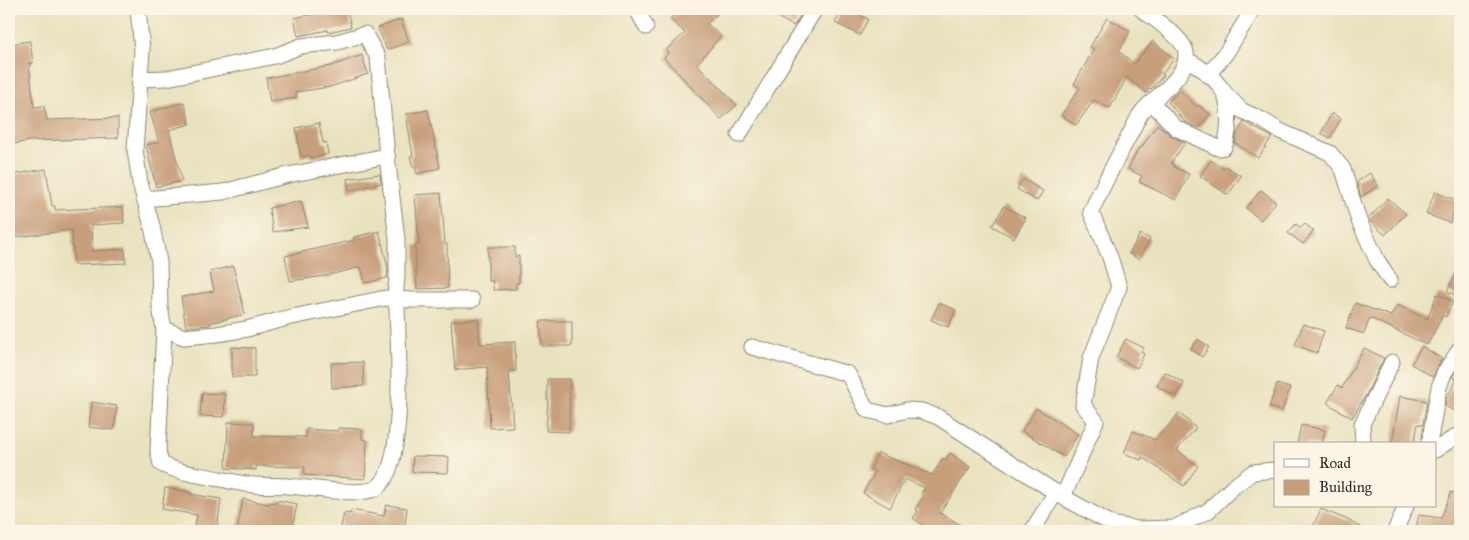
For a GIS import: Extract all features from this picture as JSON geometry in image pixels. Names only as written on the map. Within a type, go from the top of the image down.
[{"type":"street","points":[[138,9],[142,50],[136,114],[135,150],[140,183],[152,226],[159,262],[160,307],[164,329],[158,451],[161,464],[189,474],[252,485],[362,493],[378,487],[388,472],[396,446],[399,374],[397,308],[395,299],[397,239],[378,58],[365,34],[337,42],[301,46],[275,56],[167,78],[140,79]]},
{"type":"street","points":[[637,9],[646,27]]},
{"type":"street","points":[[739,136],[815,9]]},
{"type":"street","points":[[1032,531],[1059,494],[1096,421],[1083,406],[1091,358],[1119,287],[1110,257],[1092,212],[1102,186],[1142,113],[1166,89],[1183,68],[1186,60],[1187,52],[1184,45],[1162,24],[1141,9]]},
{"type":"street","points":[[1208,75],[1226,53],[1253,9]]},
{"type":"street","points":[[1186,60],[1201,67],[1242,110],[1280,131],[1330,152],[1343,169],[1359,220],[1377,260],[1390,280]]},
{"type":"street","points":[[1152,103],[1176,128],[1218,148],[1224,147],[1228,138],[1229,113],[1222,90]]},
{"type":"street","points":[[144,199],[223,192],[288,175],[387,156]]},
{"type":"street","points":[[164,329],[184,337],[217,334],[386,298],[472,300]]},
{"type":"street","points":[[752,347],[848,374],[867,410],[888,415],[907,410],[922,410],[938,417],[1059,494],[1112,524],[1138,529],[1174,528],[1208,511],[1232,487],[1253,472],[1274,470]]},
{"type":"street","points":[[1429,442],[1439,387],[1444,373],[1460,349]]},
{"type":"street","points":[[1364,442],[1362,424],[1392,362]]},
{"type":"street","points":[[1436,449],[1460,434]]},
{"type":"street","points":[[1395,531],[1405,508]]},
{"type":"building","points":[[347,9],[351,27],[298,36],[294,18]]},
{"type":"building","points":[[680,9],[722,9],[707,24],[721,36],[697,64],[737,105],[721,119],[664,58],[668,53],[666,50],[685,33],[670,19]]},
{"type":"building","points":[[762,9],[804,9],[794,26]]},
{"type":"building","points":[[842,9],[868,19],[860,35],[835,23]]},
{"type":"building","points":[[1107,18],[1130,31],[1119,51],[1134,64],[1153,41],[1174,59],[1162,74],[1164,75],[1146,93],[1127,77],[1110,108],[1094,100],[1076,125],[1061,115],[1080,88],[1074,84],[1094,49],[1090,47]]},
{"type":"building","points":[[401,19],[409,42],[387,50],[378,28]]},
{"type":"building","points":[[30,41],[33,63],[29,63],[34,107],[44,106],[47,120],[118,118],[118,138],[29,141],[9,145],[9,44]]},
{"type":"building","points":[[362,55],[368,74],[330,87],[296,92],[296,98],[270,102],[266,78],[331,66]]},
{"type":"building","points":[[1180,90],[1197,107],[1198,105],[1210,114],[1199,128],[1184,121],[1168,102]]},
{"type":"building","points":[[184,102],[190,124],[169,130],[182,181],[156,187],[146,145],[159,142],[150,112]]},
{"type":"building","points":[[428,110],[440,168],[417,174],[410,156],[413,156],[406,114]]},
{"type":"building","points":[[1332,113],[1341,119],[1330,138],[1321,133]]},
{"type":"building","points":[[1244,122],[1272,137],[1258,158],[1235,143],[1237,133]]},
{"type":"building","points":[[319,123],[323,143],[326,142],[328,154],[311,158],[310,155],[301,157],[296,128]]},
{"type":"building","points":[[1157,124],[1172,136],[1185,143],[1171,163],[1174,167],[1189,174],[1176,200],[1139,182],[1142,176],[1128,169],[1139,147],[1141,148]]},
{"type":"building","points":[[1211,160],[1223,169],[1226,166],[1241,176],[1228,195],[1200,176]]},
{"type":"building","points":[[46,169],[52,206],[55,206],[55,210],[123,207],[124,223],[91,225],[92,251],[125,249],[126,263],[74,265],[72,230],[9,238],[9,175]]},
{"type":"building","points":[[1370,173],[1378,186],[1361,197],[1357,182]]},
{"type":"building","points":[[380,174],[381,183],[349,191],[347,179]]},
{"type":"building","points":[[1023,179],[1043,191],[1037,201],[1017,189]]},
{"type":"building","points":[[1261,190],[1276,202],[1261,220],[1246,208]]},
{"type":"building","points":[[1435,192],[1458,201],[1450,223],[1426,214]]},
{"type":"building","points":[[441,193],[445,244],[447,244],[448,288],[417,289],[415,245],[419,245],[415,195]]},
{"type":"building","points":[[1388,198],[1406,214],[1385,235],[1368,219]]},
{"type":"building","points":[[301,201],[308,227],[273,232],[269,208]]},
{"type":"building","points":[[1004,206],[1026,218],[1014,238],[992,226]]},
{"type":"building","points":[[1296,224],[1301,228],[1305,224],[1314,231],[1303,244],[1288,233]]},
{"type":"building","points":[[379,231],[388,268],[387,278],[365,283],[361,267],[325,276],[290,281],[285,256],[354,240],[354,237]]},
{"type":"building","points":[[1140,234],[1150,239],[1139,259],[1129,254]]},
{"type":"building","points":[[488,247],[515,247],[515,257],[519,256],[519,283],[516,283],[516,289],[493,290],[493,281],[488,281]]},
{"type":"building","points":[[233,266],[245,314],[210,323],[210,325],[186,327],[181,297],[214,291],[210,272]]},
{"type":"building","points":[[1460,267],[1460,298],[1447,291]]},
{"type":"building","points":[[1437,294],[1453,301],[1446,317],[1443,315],[1427,345],[1370,318],[1364,334],[1346,328],[1355,303],[1391,316],[1397,305],[1427,319]]},
{"type":"building","points":[[939,303],[956,310],[948,327],[931,320]]},
{"type":"building","points":[[478,319],[480,344],[515,342],[516,371],[509,371],[513,427],[490,428],[487,367],[455,370],[451,321]]},
{"type":"building","points":[[540,321],[572,321],[572,346],[542,346]]},
{"type":"building","points":[[1303,324],[1324,331],[1317,353],[1295,345]]},
{"type":"building","points":[[1126,339],[1144,348],[1141,352],[1144,354],[1137,368],[1116,357]]},
{"type":"building","points":[[1198,339],[1209,347],[1202,357],[1191,349]]},
{"type":"building","points":[[1422,346],[1442,359],[1433,377],[1411,364]]},
{"type":"building","points":[[232,347],[255,348],[255,377],[232,377]]},
{"type":"building","points":[[1364,348],[1384,358],[1366,395],[1352,418],[1327,403],[1338,385],[1342,388]]},
{"type":"building","points":[[363,362],[364,386],[332,388],[331,363]]},
{"type":"building","points":[[1458,368],[1460,370],[1460,414],[1445,406],[1446,399],[1457,380],[1452,377]]},
{"type":"building","points":[[1165,372],[1184,383],[1176,397],[1157,386]]},
{"type":"building","points":[[547,379],[570,379],[569,432],[546,431]]},
{"type":"building","points":[[1277,384],[1290,388],[1282,411],[1269,407]]},
{"type":"building","points":[[202,393],[225,394],[224,417],[200,416]]},
{"type":"building","points":[[1400,396],[1427,401],[1423,425],[1418,424],[1414,442],[1392,442]]},
{"type":"building","points":[[91,402],[117,406],[114,430],[88,427]]},
{"type":"building","points":[[1036,408],[1078,434],[1064,457],[1022,431]]},
{"type":"building","points":[[1179,413],[1196,428],[1177,450],[1198,466],[1184,486],[1142,457],[1141,460],[1124,453],[1133,431],[1156,440]]},
{"type":"building","points":[[228,422],[254,423],[254,436],[306,437],[306,429],[338,431],[338,428],[362,429],[362,439],[367,440],[365,479],[304,475],[305,467],[256,466],[256,470],[226,468]]},
{"type":"building","points":[[1301,425],[1325,430],[1322,442],[1297,442]]},
{"type":"building","points":[[878,453],[932,475],[943,458],[945,460],[950,453],[970,467],[940,513],[971,531],[931,531],[913,518],[918,511],[915,509],[924,496],[921,494],[925,488],[905,479],[890,508],[863,493],[875,472],[870,470]]},
{"type":"building","points":[[413,456],[449,457],[448,473],[412,472]]},
{"type":"building","points":[[165,488],[221,499],[217,531],[194,531],[197,515],[162,509]]},
{"type":"building","points":[[1451,492],[1460,495],[1460,531],[1437,531],[1416,528],[1419,515],[1441,518]]},
{"type":"building","points":[[243,499],[269,504],[270,502],[277,503],[277,500],[297,504],[292,531],[259,528],[258,531],[237,531]]},
{"type":"building","points":[[386,505],[407,508],[404,531],[340,531],[344,513],[350,514],[351,510],[384,516]]},
{"type":"building","points":[[1321,509],[1348,520],[1366,531],[1311,531]]}]
